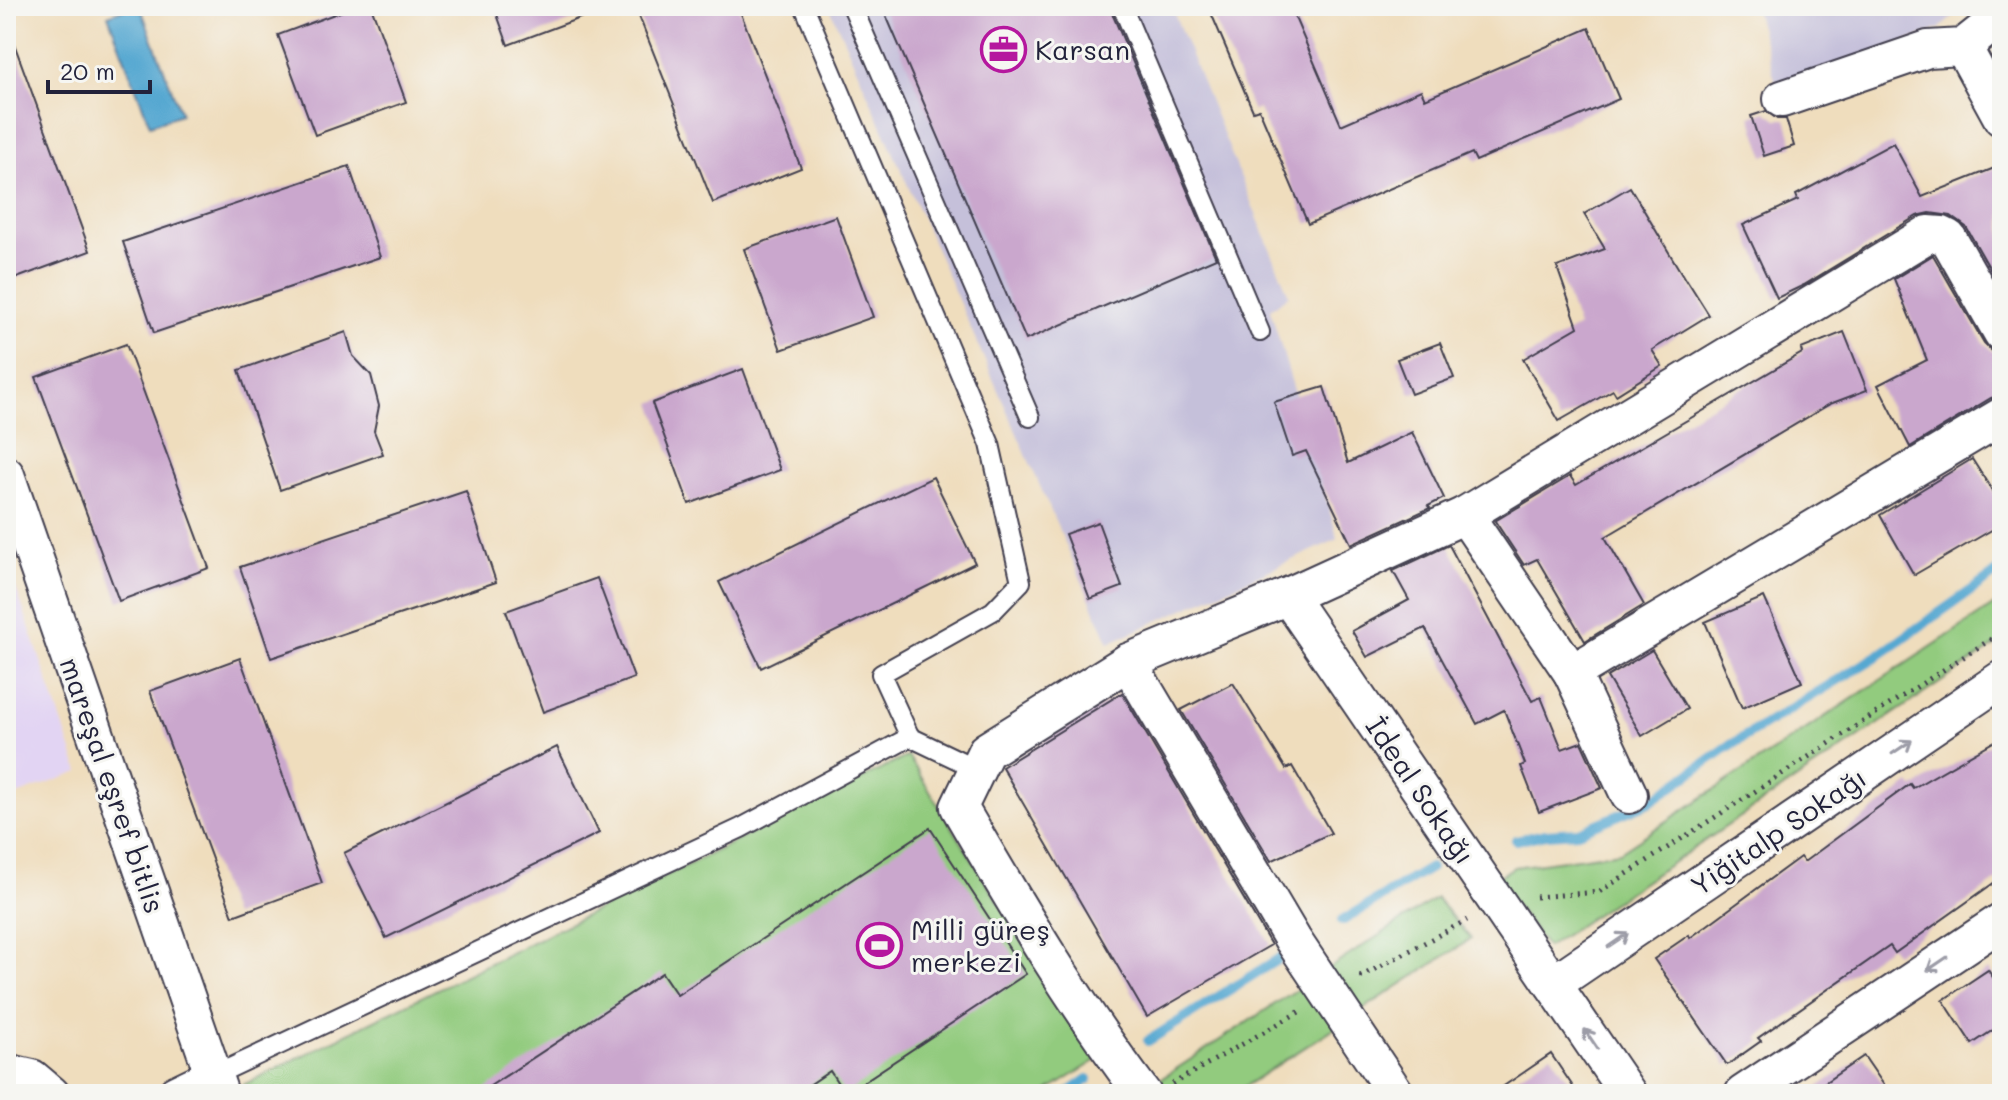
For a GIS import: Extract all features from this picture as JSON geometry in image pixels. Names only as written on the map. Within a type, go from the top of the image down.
[{"type":"street","points":[[1782,99],[1928,49],[1963,47],[2002,16]]},
{"type":"street","points":[[1963,47],[2002,118]]},
{"type":"street","points":[[1156,1090],[1105,1044],[1024,918],[959,807],[986,751],[1128,662],[1288,596],[1465,515],[1928,234],[1948,238],[2002,333]]},
{"type":"street","points":[[1572,673],[2000,423]]},
{"type":"street","name":"mareşal eşref bitlis","points":[[6,475],[217,1085]]},
{"type":"street","points":[[1465,515],[1572,673],[1629,795]]},
{"type":"street","name":"İdeal Sokağı","points":[[1288,596],[1628,1094]]},
{"type":"street","points":[[1128,662],[1293,940],[1396,1094]]},
{"type":"street","name":"Yiğitalp Sokağı","points":[[1553,984],[2002,679]]},
{"type":"street","points":[[1743,1094],[2002,921]]},
{"type":"street","points":[[6,1072],[32,1078],[51,1094]]},
{"type":"street","points":[[176,1094],[217,1085]]},
{"type":"lane","points":[[804,6],[990,444],[1021,582],[993,611],[881,674],[910,737],[977,769]]},
{"type":"lane","points":[[852,6],[1030,417]]},
{"type":"lane","points":[[1122,6],[1260,332]]},
{"type":"lane","points":[[217,1085],[741,828],[910,737]]},
{"type":"path","points":[[1156,1090],[1498,903],[1507,899],[1599,892],[2002,632]]},
{"type":"shaded area","points":[[829,6],[1171,6],[1289,295],[1270,309],[1338,539],[1109,643]]},
{"type":"shaded area","points":[[1754,6],[1965,6],[1939,29],[1778,90]]},
{"type":"shaded area","points":[[6,559],[79,772],[6,799]]},
{"type":"green space","points":[[2002,600],[2002,641],[1547,947],[1495,879],[1514,867],[1620,852]]},
{"type":"green space","points":[[908,756],[1097,1060],[1043,1094],[237,1094],[235,1089]]},
{"type":"green space","points":[[1436,898],[1471,939],[1233,1094],[1138,1094]]},
{"type":"water","points":[[140,6],[181,114],[150,125],[108,15]]},
{"type":"building","points":[[356,6],[371,6],[406,102],[315,135],[278,35]]},
{"type":"building","points":[[494,6],[604,6],[604,9],[508,45]]},
{"type":"building","points":[[635,6],[738,6],[801,168],[713,203]]},
{"type":"building","points":[[882,6],[1109,6],[1216,258],[1026,340]]},
{"type":"building","points":[[1208,6],[1290,6],[1341,125],[1421,90],[1425,99],[1589,28],[1619,99],[1476,161],[1472,153],[1308,224],[1259,109],[1253,111]]},
{"type":"building","points":[[6,30],[9,30],[90,251],[6,282]]},
{"type":"building","points":[[1766,111],[1777,119],[1786,119],[1794,146],[1764,156],[1751,116]]},
{"type":"building","points":[[1893,143],[1922,197],[2002,165],[2002,290],[1966,227],[1951,216],[1930,213],[1917,216],[1804,285],[1777,298],[1743,225],[1798,200],[1796,195]]},
{"type":"building","points":[[349,166],[380,257],[154,333],[123,242]]},
{"type":"building","points":[[1630,187],[1709,315],[1652,350],[1662,366],[1616,395],[1613,390],[1559,421],[1523,359],[1578,327],[1557,267],[1605,249],[1584,214]]},
{"type":"building","points":[[836,216],[873,317],[781,350],[744,249]]},
{"type":"building","points":[[1933,255],[1984,343],[1992,351],[2002,354],[2002,395],[1991,398],[1910,447],[1878,385],[1927,360],[1894,279]]},
{"type":"building","points":[[346,332],[353,356],[371,375],[379,406],[374,431],[383,454],[280,490],[239,370]]},
{"type":"building","points":[[1844,332],[1867,390],[1830,404],[1605,537],[1644,605],[1585,641],[1537,559],[1524,565],[1495,521],[1570,476],[1576,485],[1802,353],[1801,349]]},
{"type":"building","points":[[1440,343],[1454,378],[1411,394],[1397,359]]},
{"type":"building","points":[[126,344],[209,568],[119,601],[36,377]]},
{"type":"building","points":[[743,369],[780,470],[689,504],[652,403]]},
{"type":"building","points":[[1324,387],[1348,463],[1412,432],[1444,498],[1428,506],[1430,508],[1351,544],[1306,451],[1292,456],[1274,402]]},
{"type":"building","points":[[1972,459],[2002,506],[2002,524],[1914,575],[1880,515]]},
{"type":"building","points":[[933,477],[975,563],[761,668],[719,582]]},
{"type":"building","points":[[466,491],[496,582],[271,658],[240,567]]},
{"type":"building","points":[[1098,522],[1122,587],[1090,599],[1065,534]]},
{"type":"building","points":[[1449,545],[1532,701],[1541,697],[1562,749],[1581,742],[1602,788],[1539,812],[1504,710],[1477,724],[1425,628],[1367,657],[1352,631],[1409,600],[1393,571]]},
{"type":"building","points":[[597,578],[634,678],[543,712],[506,611]]},
{"type":"building","points":[[1764,597],[1802,682],[1742,708],[1705,622]]},
{"type":"building","points":[[1652,650],[1687,709],[1642,736],[1607,677]]},
{"type":"building","points":[[240,658],[322,883],[233,916],[150,691]]},
{"type":"building","points":[[1233,683],[1286,769],[1292,766],[1331,833],[1271,861],[1181,710]]},
{"type":"building","points":[[1122,693],[1271,945],[1147,1017],[1002,767]]},
{"type":"building","points":[[2002,737],[2002,877],[1895,953],[1890,946],[1758,1038],[1761,1041],[1727,1065],[1654,959],[1689,935],[1690,938],[1800,857],[1804,862],[1910,784],[1913,788]]},
{"type":"building","points":[[557,747],[599,833],[386,938],[344,853]]},
{"type":"building","name":"Milli güreş merkezi","points":[[930,828],[1026,974],[845,1094],[830,1071],[796,1094],[478,1094],[662,973],[677,995]]},
{"type":"building","points":[[1988,970],[2002,991],[2002,1024],[1972,1044],[1943,1000]]},
{"type":"building","points":[[1551,1054],[1578,1094],[1492,1094]]},
{"type":"building","points":[[1864,1056],[1890,1094],[1808,1094]]},
{"type":"waterway","points":[[1516,840],[1578,832],[1650,802],[1726,748],[1879,655],[2002,569]]},
{"type":"waterway","points":[[1342,921],[1430,868]]},
{"type":"waterway","points":[[1148,1041],[1283,956]]},
{"type":"waterway","points":[[1067,1094],[1088,1079]]},
{"type":"place","name":"Karsan","points":[[1004,49]]},
{"type":"place","name":"Milli güreş merkezi","points":[[880,945]]}]
